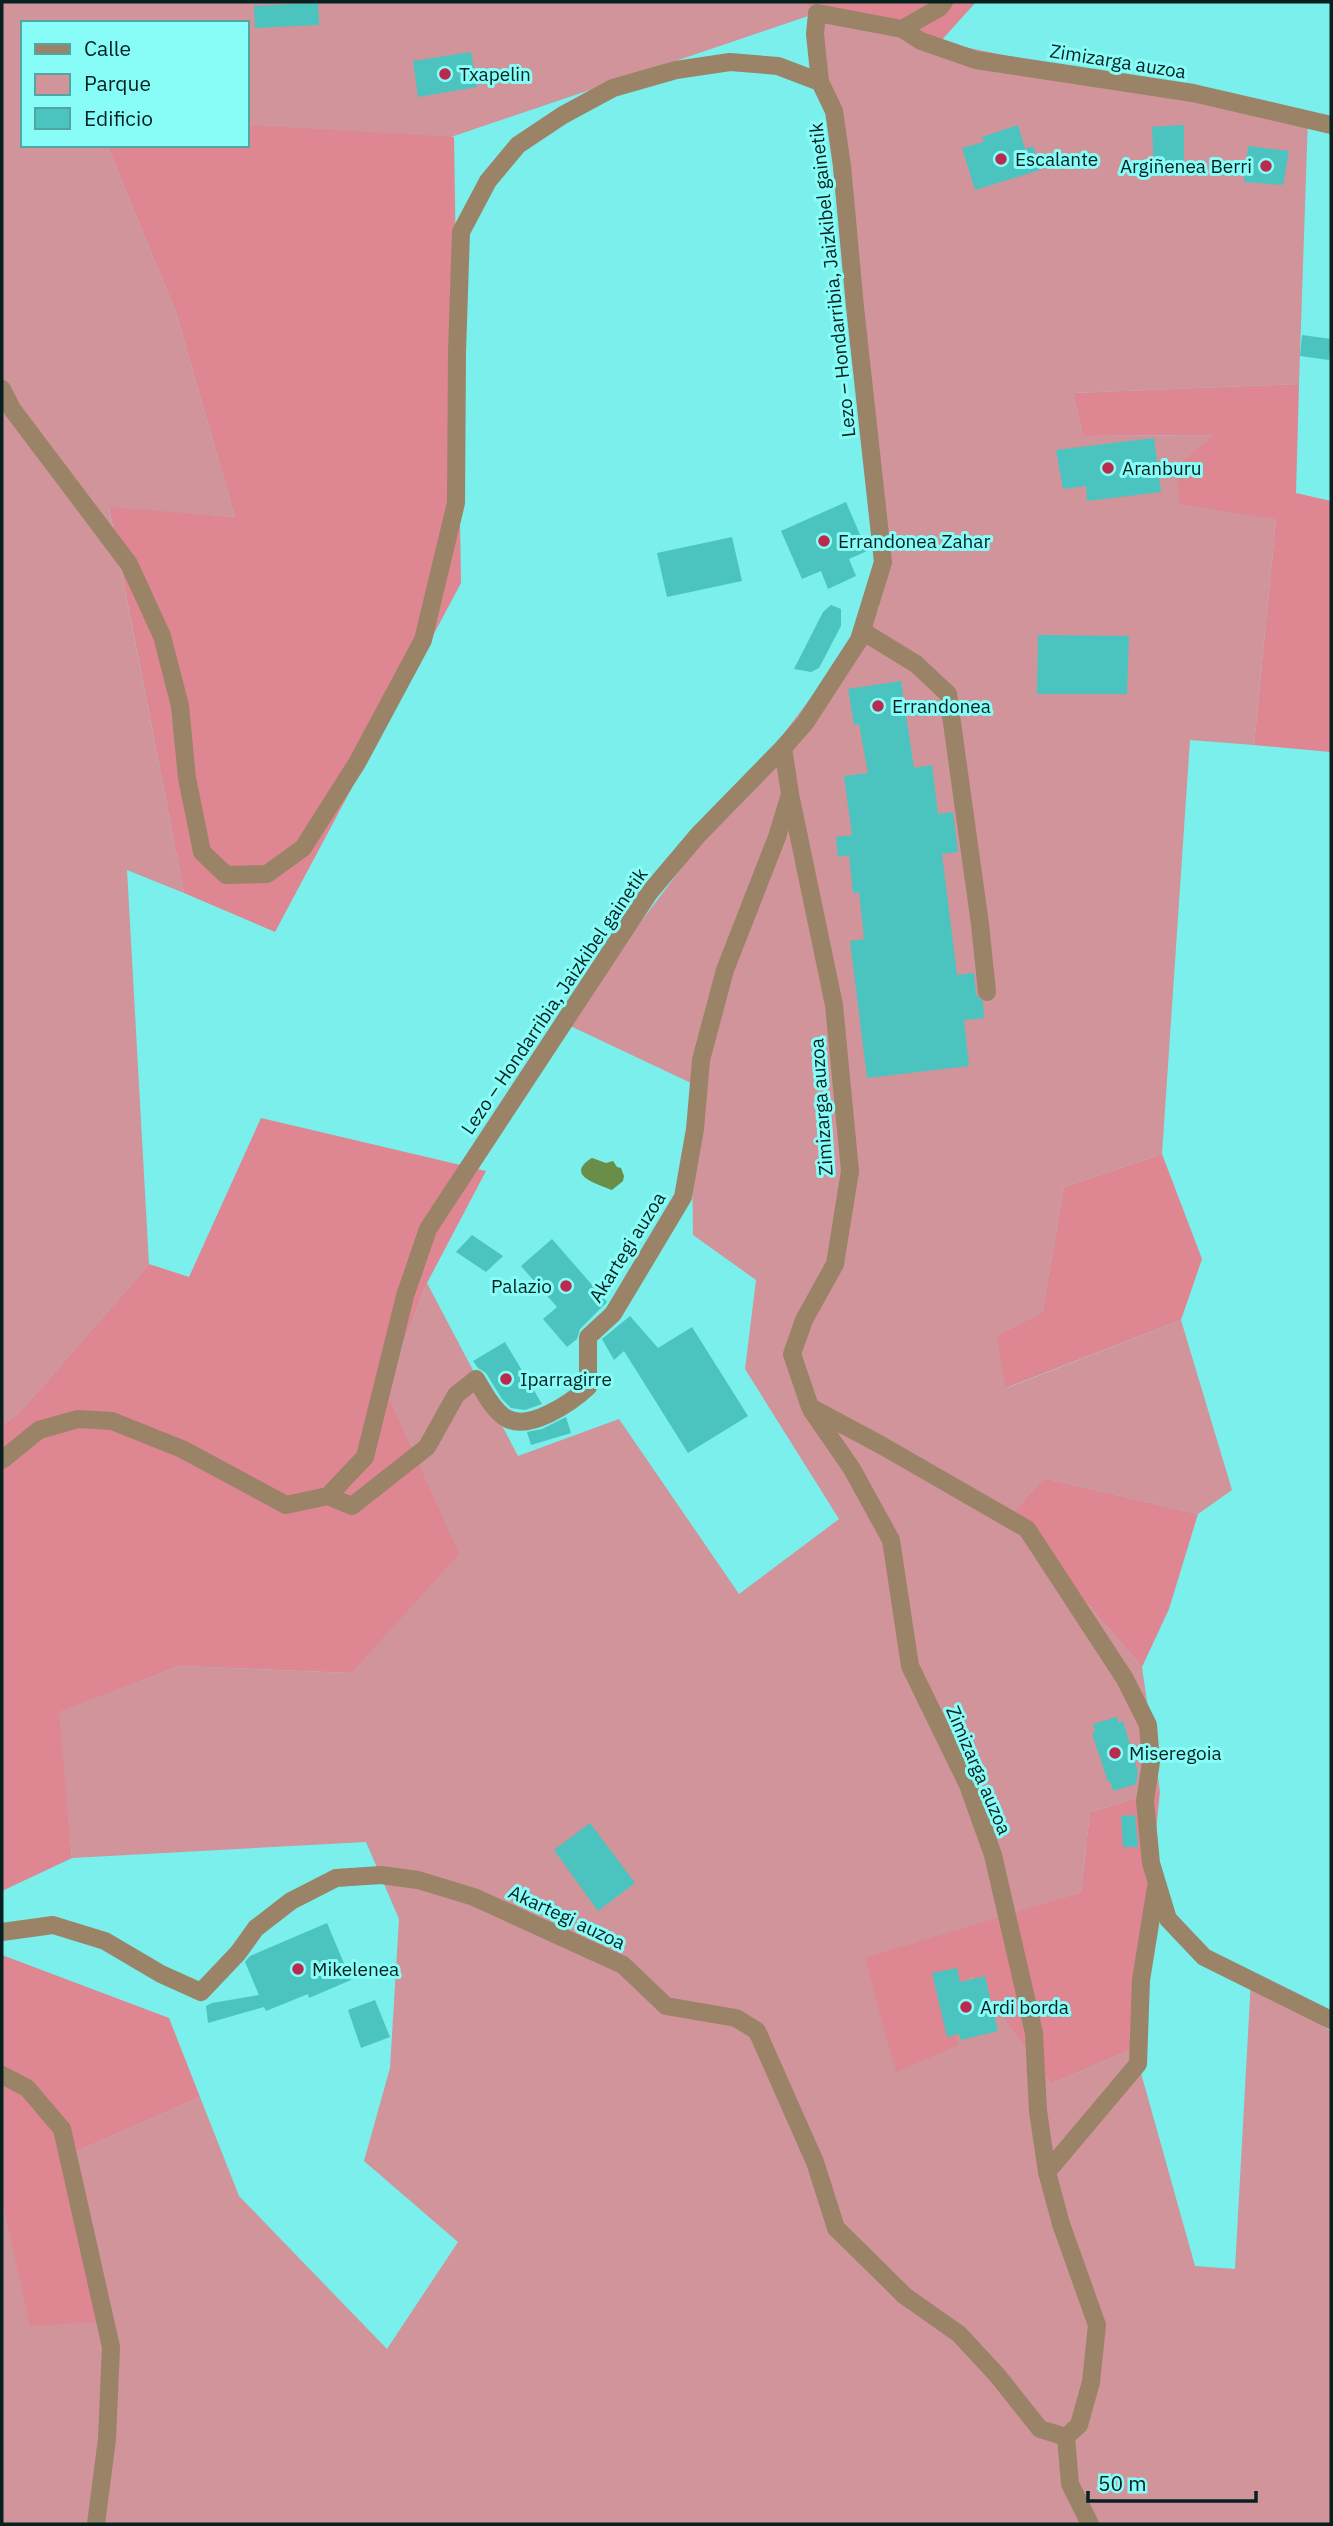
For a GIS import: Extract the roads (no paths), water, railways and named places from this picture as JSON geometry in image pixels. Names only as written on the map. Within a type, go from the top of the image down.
[{"type":"street","points":[[902,29],[939,8],[944,2]]},
{"type":"street","name":"Zimizarga auzoa","points":[[820,82],[813,7],[902,29],[921,41],[976,60],[1193,93],[1331,125]]},
{"type":"street","points":[[2,389],[12,409],[130,564],[162,636],[180,706],[187,778],[202,852],[226,874],[267,874],[303,848],[357,763],[423,639],[456,503],[461,232],[488,181],[518,145],[613,88],[676,71],[730,62],[778,66],[820,82]]},
{"type":"street","name":"Lezo – Hondarribia, Jaizkibel gainetik","points":[[328,1496],[365,1457],[405,1296],[428,1229],[649,893],[698,835],[805,723],[859,640],[883,562],[842,166],[834,111],[820,82]]},
{"type":"street","points":[[862,631],[916,664],[948,694],[987,992]]},
{"type":"street","name":"Akartegi auzoa","points":[[328,1496],[352,1506],[426,1447],[456,1395],[475,1379],[500,1413],[519,1422],[540,1417],[572,1402],[588,1387],[588,1337],[613,1314],[683,1197],[695,1129],[701,1060],[725,970],[777,837],[790,794],[783,748]]},
{"type":"street","name":"Zimizarga auzoa","points":[[790,794],[834,1005],[850,1171],[835,1264],[804,1320],[792,1354],[810,1407],[852,1469],[891,1540],[910,1666],[968,1785],[993,1855],[1034,2033],[1038,2111],[1047,2172],[1061,2224],[1097,2325],[1091,2382],[1079,2425],[1066,2437]]},
{"type":"street","points":[[810,1407],[1027,1529],[1125,1679],[1148,1725],[1151,1762],[1145,1801],[1151,1863],[1168,1919],[1204,1957],[1331,2020]]},
{"type":"street","points":[[2,1460],[39,1430],[78,1419],[111,1421],[182,1449],[286,1504],[328,1496]]},
{"type":"street","name":"Akartegi auzoa","points":[[2,1933],[53,1925],[105,1941],[161,1974],[201,1992],[238,1953],[256,1928],[291,1901],[336,1878],[381,1875],[418,1880],[474,1898],[623,1965],[666,2006],[736,2018],[757,2031],[815,2162],[836,2228],[905,2296],[960,2334],[1040,2429],[1066,2437]]},
{"type":"street","points":[[1047,2172],[1138,2064],[1141,1980],[1157,1884]]},
{"type":"street","points":[[2,2075],[27,2088],[62,2129],[111,2347],[107,2439],[96,2524]]},
{"type":"street","points":[[1066,2437],[1070,2484],[1090,2524]]},
{"type":"place","name":"Txapelin","points":[[445,74]]},
{"type":"place","name":"Escalante","points":[[1001,159]]},
{"type":"place","name":"Argiñenea Berri","points":[[1266,166]]},
{"type":"place","name":"Aranburu","points":[[1108,468]]},
{"type":"place","name":"Errandonea Zahar","points":[[824,541]]},
{"type":"place","name":"Errandonea","points":[[878,706]]},
{"type":"place","name":"Palazio","points":[[566,1286]]},
{"type":"place","name":"Iparragirre","points":[[506,1379]]},
{"type":"place","name":"Miseregoia","points":[[1115,1753]]},
{"type":"place","name":"Mikelenea","points":[[298,1969]]},
{"type":"place","name":"Ardi borda","points":[[966,2007]]}]
